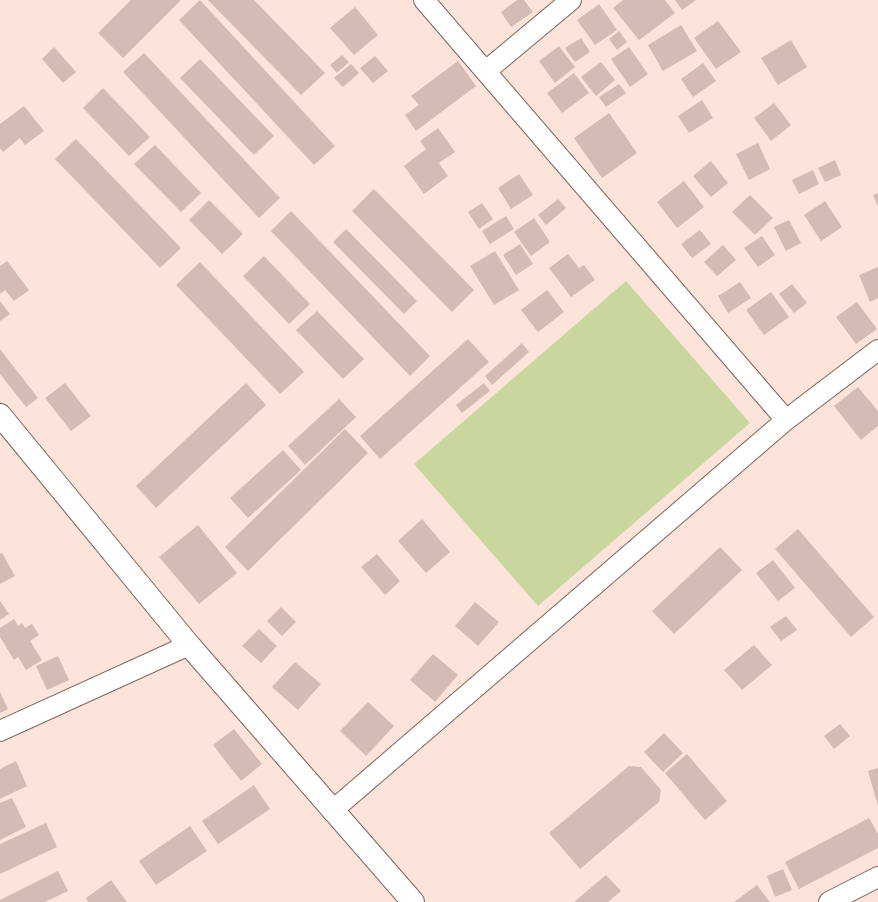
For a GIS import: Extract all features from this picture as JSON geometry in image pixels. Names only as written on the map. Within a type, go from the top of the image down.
[{"type":"main road","points":[[0,415],[189,645],[332,811],[413,902]]},
{"type":"street","points":[[424,0],[786,420]]},
{"type":"street","points":[[486,71],[571,0]]},
{"type":"street","points":[[332,811],[786,420],[878,350]]},
{"type":"street","points":[[0,731],[189,645]]},
{"type":"street","points":[[829,902],[878,877]]},
{"type":"green space","points":[[626,281],[750,423],[538,606],[414,464]]},
{"type":"building","points":[[131,0],[181,0],[123,58],[98,33]]},
{"type":"building","points":[[200,0],[335,146],[314,165],[179,20]]},
{"type":"building","points":[[208,0],[254,0],[325,73],[301,95]]},
{"type":"building","points":[[517,0],[524,0],[533,12],[511,27],[501,12]]},
{"type":"building","points":[[623,0],[665,0],[675,13],[639,40],[613,8]]},
{"type":"building","points":[[675,0],[696,0],[682,10]]},
{"type":"building","points":[[599,4],[617,30],[595,45],[577,20]]},
{"type":"building","points":[[355,7],[378,35],[354,55],[330,28]]},
{"type":"building","points":[[718,21],[741,52],[716,69],[694,38]]},
{"type":"building","points":[[681,25],[697,51],[663,71],[648,45]]},
{"type":"building","points":[[619,31],[627,42],[617,50],[609,39]]},
{"type":"building","points":[[581,38],[590,52],[575,62],[565,48]]},
{"type":"building","points":[[791,40],[807,67],[778,85],[761,58]]},
{"type":"building","points":[[559,46],[575,67],[555,83],[539,61]]},
{"type":"building","points":[[54,47],[76,72],[63,83],[42,59]]},
{"type":"building","points":[[629,47],[648,74],[630,87],[611,59]]},
{"type":"building","points":[[144,53],[280,198],[259,218],[123,72]]},
{"type":"building","points":[[342,55],[349,62],[337,73],[330,65]]},
{"type":"building","points":[[375,56],[388,71],[373,83],[360,68]]},
{"type":"building","points":[[200,59],[274,136],[254,155],[180,78]]},
{"type":"building","points":[[458,61],[476,86],[416,131],[405,115],[419,105],[411,96]]},
{"type":"building","points":[[601,62],[615,80],[596,96],[581,77]]},
{"type":"building","points":[[703,63],[716,81],[693,97],[681,79]]},
{"type":"building","points":[[351,64],[359,73],[343,87],[334,78]]},
{"type":"building","points":[[574,73],[589,93],[562,113],[547,93]]},
{"type":"building","points":[[619,84],[626,93],[606,107],[599,97]]},
{"type":"building","points":[[103,88],[150,137],[129,156],[83,108]]},
{"type":"building","points":[[702,100],[713,118],[689,133],[678,116]]},
{"type":"building","points":[[774,103],[791,125],[771,141],[754,118]]},
{"type":"building","points":[[24,106],[44,131],[25,145],[20,138],[3,152],[0,148],[0,124]]},
{"type":"building","points":[[609,113],[637,153],[602,178],[574,138]]},
{"type":"building","points":[[438,128],[455,152],[439,163],[448,176],[424,194],[404,166],[426,149],[420,141]]},
{"type":"building","points":[[76,139],[181,248],[160,268],[55,159]]},
{"type":"building","points":[[758,143],[770,169],[749,180],[736,154]]},
{"type":"building","points":[[155,145],[201,193],[181,212],[134,164]]},
{"type":"building","points":[[835,160],[841,175],[825,182],[818,168]]},
{"type":"building","points":[[711,161],[728,183],[711,197],[693,176]]},
{"type":"building","points":[[813,170],[819,184],[799,194],[792,180]]},
{"type":"building","points":[[519,174],[533,195],[511,209],[498,188]]},
{"type":"building","points":[[684,181],[704,207],[677,228],[657,202]]},
{"type":"building","points":[[374,189],[474,290],[452,312],[352,211]]},
{"type":"building","points":[[878,193],[878,207],[873,195]]},
{"type":"building","points":[[750,195],[773,218],[755,235],[732,212]]},
{"type":"building","points":[[558,199],[566,208],[546,225],[538,215]]},
{"type":"building","points":[[209,200],[243,234],[222,254],[189,220]]},
{"type":"building","points":[[825,201],[842,227],[821,241],[804,215]]},
{"type":"building","points":[[482,203],[493,219],[479,229],[468,212]]},
{"type":"building","points":[[291,211],[430,356],[410,376],[271,231]]},
{"type":"building","points":[[506,216],[514,229],[490,244],[482,231]]},
{"type":"building","points":[[534,218],[550,242],[531,256],[514,232]]},
{"type":"building","points":[[789,220],[801,243],[786,251],[774,227]]},
{"type":"building","points":[[346,229],[417,301],[404,314],[333,242]]},
{"type":"building","points":[[700,230],[711,244],[692,258],[681,244]]},
{"type":"building","points":[[762,236],[775,255],[758,267],[744,248]]},
{"type":"building","points":[[520,244],[533,264],[516,275],[503,255]]},
{"type":"building","points":[[723,245],[736,260],[717,276],[704,262]]},
{"type":"building","points":[[495,251],[519,290],[494,305],[470,266]]},
{"type":"building","points":[[568,254],[579,268],[584,265],[595,280],[571,297],[549,268]]},
{"type":"building","points":[[264,256],[310,304],[289,324],[243,276]]},
{"type":"building","points":[[7,261],[29,290],[14,301],[5,290],[0,294],[0,266]]},
{"type":"building","points":[[200,262],[304,372],[280,394],[176,285]]},
{"type":"building","points":[[878,267],[878,298],[870,302],[859,275]]},
{"type":"building","points":[[740,282],[751,298],[728,313],[718,296]]},
{"type":"building","points":[[792,284],[807,303],[794,313],[779,294]]},
{"type":"building","points":[[547,290],[564,312],[538,332],[521,310]]},
{"type":"building","points":[[771,292],[789,317],[764,335],[746,310]]},
{"type":"building","points":[[0,301],[10,314],[0,321]]},
{"type":"building","points":[[857,302],[877,329],[856,344],[836,317]]},
{"type":"building","points":[[317,311],[364,359],[343,379],[296,330]]},
{"type":"building","points":[[468,339],[489,362],[380,459],[360,436]]},
{"type":"building","points":[[522,343],[529,352],[492,385],[485,376]]},
{"type":"building","points":[[0,349],[38,398],[26,407],[0,374]]},
{"type":"building","points":[[65,383],[91,416],[71,431],[45,398]]},
{"type":"building","points":[[246,383],[266,405],[156,508],[136,486]]},
{"type":"building","points":[[484,383],[490,391],[462,413],[456,405]]},
{"type":"building","points":[[858,387],[878,411],[878,426],[861,440],[834,406]]},
{"type":"building","points":[[339,399],[356,417],[305,465],[288,446]]},
{"type":"building","points":[[345,429],[368,453],[248,571],[225,547]]},
{"type":"building","points":[[283,450],[301,470],[248,518],[230,498]]},
{"type":"building","points":[[422,519],[450,552],[426,573],[398,541]]},
{"type":"building","points":[[198,525],[237,573],[199,604],[159,557]]},
{"type":"building","points":[[798,529],[874,617],[851,637],[775,549]]},
{"type":"building","points":[[720,547],[742,570],[674,634],[652,611]]},
{"type":"building","points":[[2,553],[15,576],[0,584],[0,554]]},
{"type":"building","points":[[377,554],[400,581],[385,595],[361,567]]},
{"type":"building","points":[[773,560],[795,588],[778,601],[756,573]]},
{"type":"building","points":[[0,601],[9,614],[0,620]]},
{"type":"building","points":[[475,602],[499,622],[478,646],[455,626]]},
{"type":"building","points":[[281,607],[296,622],[282,636],[267,621]]},
{"type":"building","points":[[786,616],[797,630],[781,641],[770,627]]},
{"type":"building","points":[[14,619],[18,626],[22,623],[25,628],[32,624],[39,635],[30,641],[42,660],[26,670],[18,657],[14,660],[0,637],[0,628]]},
{"type":"building","points":[[259,629],[277,646],[261,663],[242,646]]},
{"type":"building","points":[[754,645],[772,665],[742,690],[724,670]]},
{"type":"building","points":[[433,654],[458,675],[435,702],[410,680]]},
{"type":"building","points":[[58,656],[69,680],[47,690],[36,666]]},
{"type":"building","points":[[295,662],[321,684],[298,710],[272,687]]},
{"type":"building","points":[[0,692],[8,709],[0,713]]},
{"type":"building","points":[[368,702],[394,726],[366,756],[340,731]]},
{"type":"building","points":[[840,724],[850,736],[834,749],[824,736]]},
{"type":"building","points":[[234,729],[262,764],[241,781],[213,745]]},
{"type":"building","points":[[664,733],[683,753],[663,772],[644,752]]},
{"type":"building","points":[[687,754],[727,801],[705,820],[665,773]]},
{"type":"building","points":[[16,761],[27,786],[0,799],[0,769]]},
{"type":"building","points":[[629,766],[641,767],[661,790],[659,802],[580,869],[549,833]]},
{"type":"building","points":[[878,768],[878,806],[868,771]]},
{"type":"building","points":[[254,785],[270,809],[218,844],[202,821]]},
{"type":"building","points":[[12,798],[26,827],[0,840],[0,803]]},
{"type":"building","points":[[869,818],[878,834],[878,848],[799,889],[785,862]]},
{"type":"building","points":[[46,823],[57,847],[0,874],[0,844]]},
{"type":"building","points":[[190,826],[207,851],[156,885],[139,861]]},
{"type":"building","points":[[783,869],[792,890],[775,897],[767,876]]},
{"type":"building","points":[[58,871],[68,891],[45,902],[0,902],[0,900]]},
{"type":"building","points":[[606,875],[621,891],[608,902],[574,902]]},
{"type":"building","points":[[111,880],[127,902],[88,902],[86,898]]},
{"type":"building","points":[[757,885],[770,902],[734,902]]}]
